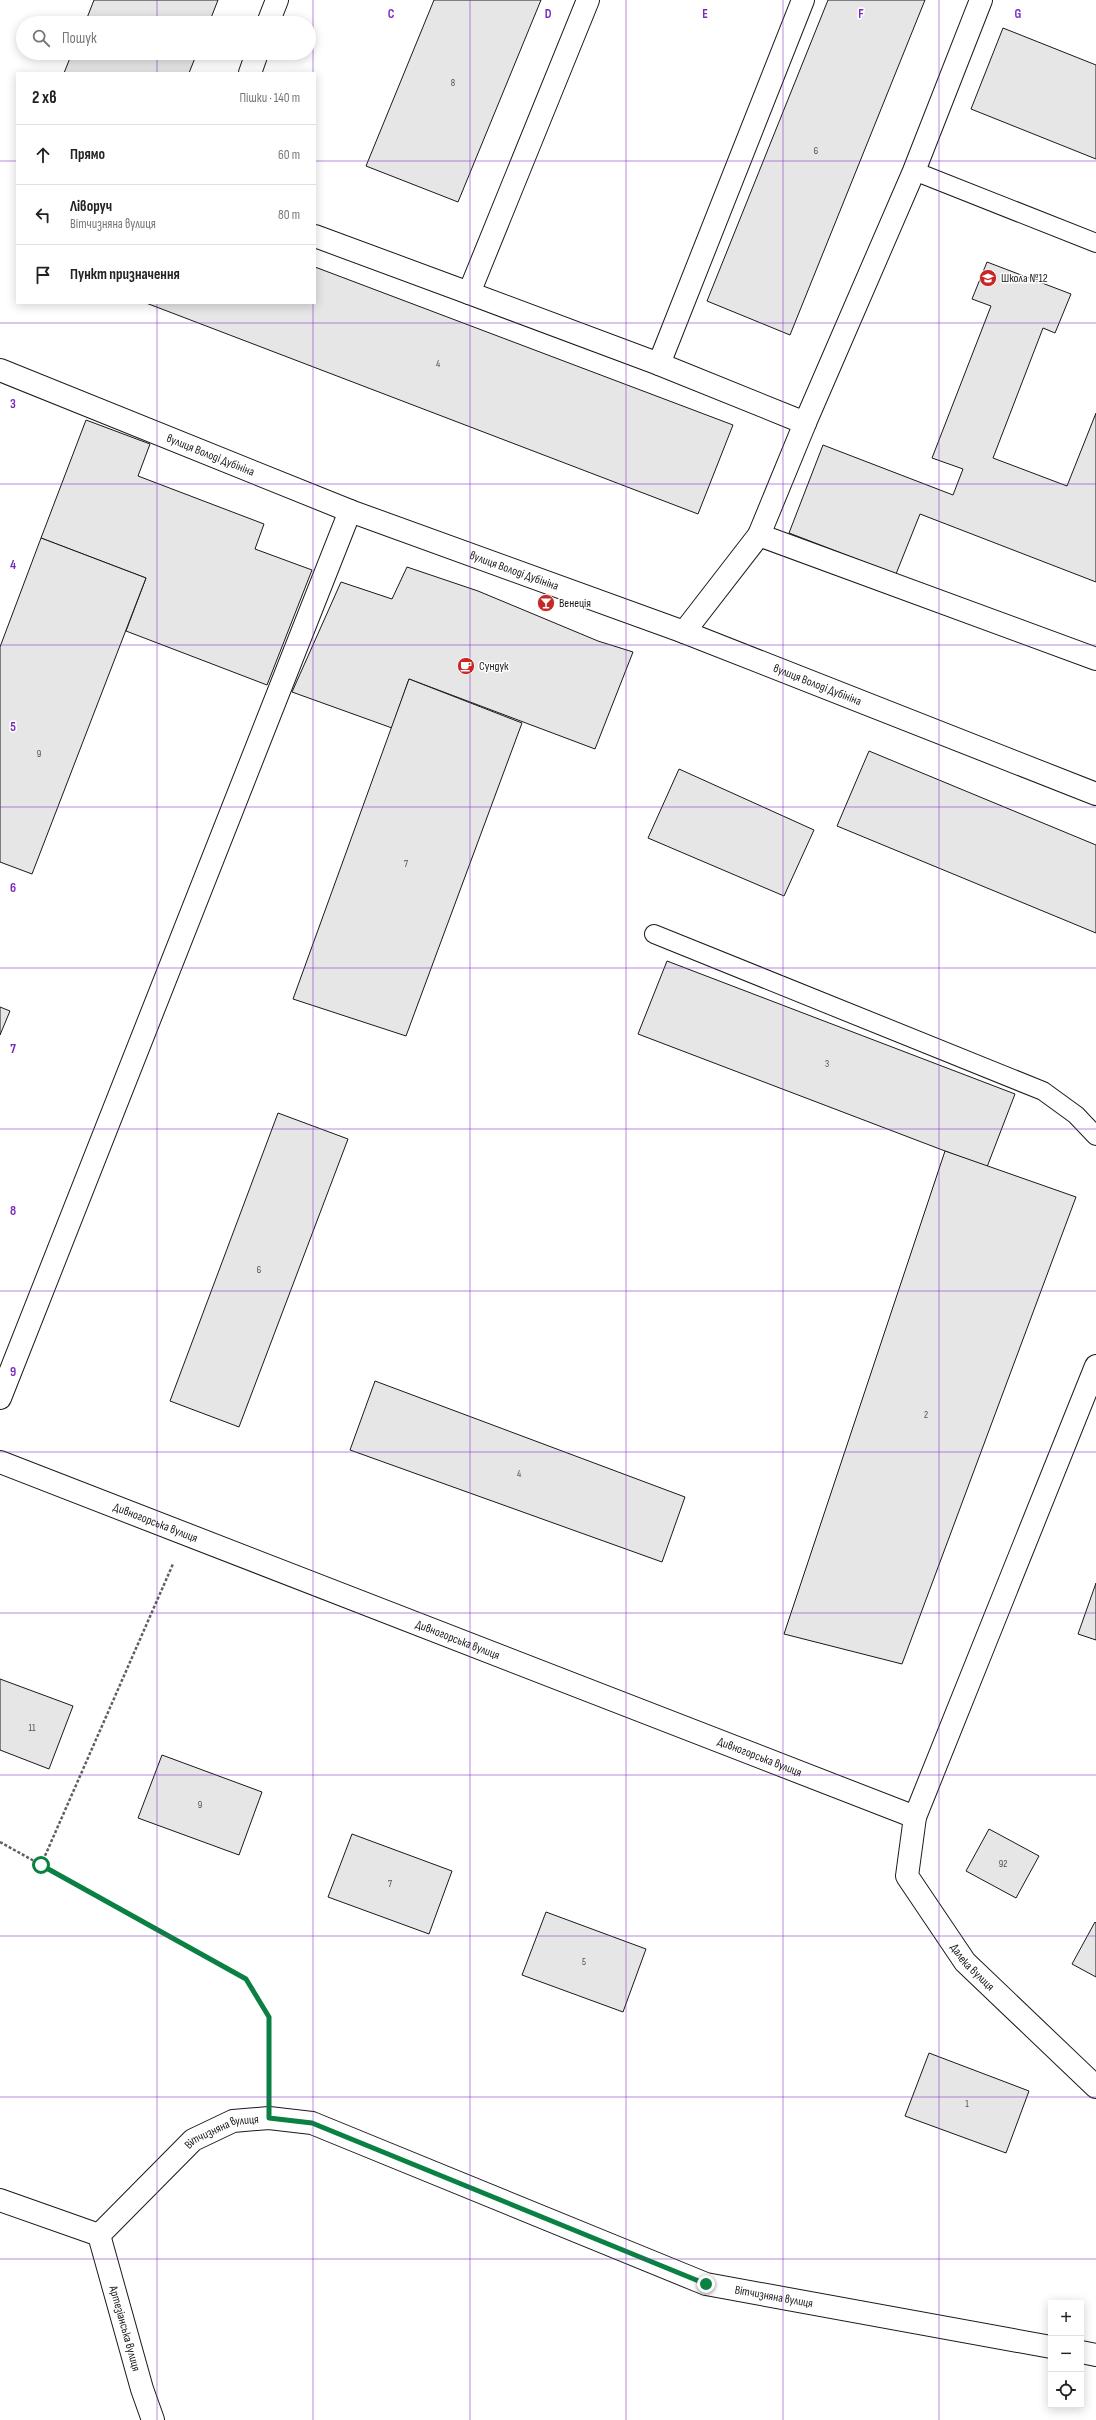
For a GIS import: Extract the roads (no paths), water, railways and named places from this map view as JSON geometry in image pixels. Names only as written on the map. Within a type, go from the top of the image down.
[{"type":"street","points":[[271,16],[277,0]]},
{"type":"street","points":[[469,293],[588,0]]},
{"type":"street","points":[[659,364],[803,0]]},
{"type":"street","points":[[684,632],[758,535],[914,171],[981,0]]},
{"type":"street","points":[[250,72],[255,60]]},
{"type":"street","points":[[316,236],[659,364],[805,423]]},
{"type":"street","name":"вулиця Володі Дубініна","points":[[0,370],[350,511],[684,632],[1096,794]]},
{"type":"street","points":[[0,1398],[350,511]]},
{"type":"street","points":[[758,535],[1096,659]]},
{"type":"street","name":"Далека вулиця","points":[[1096,1366],[915,1818],[907,1876],[965,1962],[1096,2087]]},
{"type":"street","name":"Дивногорська вулиця","points":[[0,1462],[915,1818]]},
{"type":"street","name":"Вітчизняна вулиця","points":[[99,2235],[193,2140],[232,2121],[269,2118],[312,2123],[706,2284],[1048,2346]]},
{"type":"street","points":[[0,2200],[99,2235]]},
{"type":"street","name":"Артезіанська вулиця","points":[[99,2235],[142,2389],[154,2420]]},
{"type":"street","points":[[1084,2353],[1096,2355]]},
{"type":"lane","points":[[914,171],[1096,243]]},
{"type":"lane","points":[[654,934],[1043,1090],[1076,1115],[1096,1136]]},
{"type":"place","name":"Школа №12","points":[[988,278]]},
{"type":"place","name":"Венеція","points":[[546,603]]},
{"type":"place","name":"Сундук","points":[[466,666]]}]
